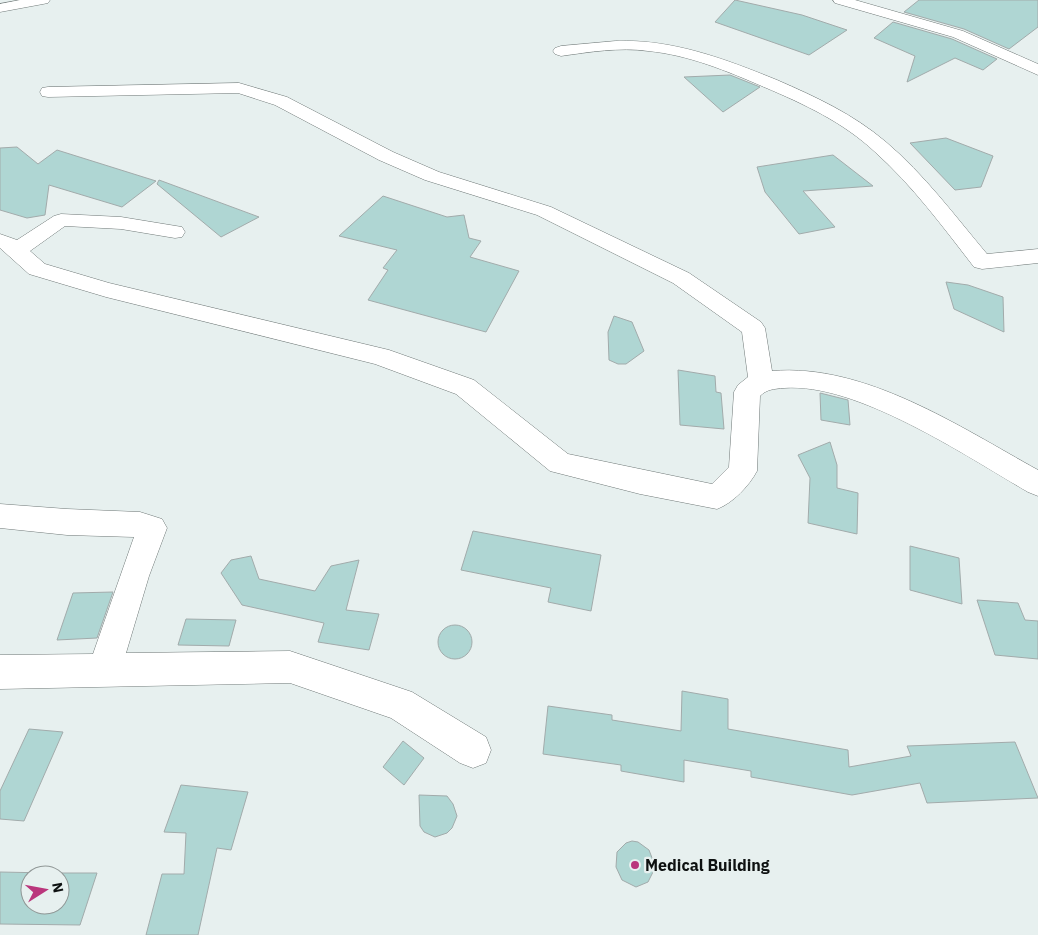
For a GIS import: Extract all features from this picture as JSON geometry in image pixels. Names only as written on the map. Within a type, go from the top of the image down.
[{"type":"street","points":[[0,8],[43,0]]},
{"type":"street","points":[[840,0],[958,34],[1038,70]]},
{"type":"street","points":[[561,52],[602,47],[646,46],[686,52],[714,60],[776,86],[828,111],[864,134],[910,176],[982,262],[1038,256]]},
{"type":"street","points":[[48,92],[240,88],[281,101],[386,156],[432,176],[544,211],[680,278],[753,328],[761,382]]},
{"type":"street","points":[[175,232],[121,223],[61,220],[8,245],[37,269],[106,290],[380,356],[465,387],[560,463],[640,482],[717,497],[743,471],[747,392],[761,382],[801,378],[853,389],[904,410],[1038,484]]},
{"type":"street","points":[[0,516],[140,525],[152,528],[134,576],[104,670]]},
{"type":"street","points":[[0,672],[290,666],[400,704],[473,750]]},
{"type":"building","points":[[735,0],[802,15],[847,30],[809,55],[715,22]]},
{"type":"building","points":[[919,0],[1038,0],[1038,27],[1009,49],[964,29],[904,12]]},
{"type":"building","points":[[893,22],[952,39],[997,59],[983,70],[955,58],[907,82],[915,56],[874,38]]},
{"type":"building","points":[[730,75],[760,87],[723,112],[684,77]]},
{"type":"building","points":[[946,138],[993,156],[981,187],[955,190],[910,143]]},
{"type":"building","points":[[17,147],[38,164],[57,150],[156,181],[122,207],[49,185],[45,215],[27,218],[0,210],[0,148]]},
{"type":"building","points":[[833,155],[873,186],[803,191],[835,227],[799,234],[765,192],[757,167]]},
{"type":"building","points":[[159,180],[259,217],[221,237],[157,184]]},
{"type":"building","points":[[383,196],[447,217],[464,215],[469,238],[481,241],[470,257],[519,271],[486,332],[368,300],[388,270],[383,268],[397,250],[339,236]]},
{"type":"building","points":[[946,282],[968,285],[1003,297],[1004,332],[954,309]]},
{"type":"building","points":[[614,316],[632,322],[644,351],[626,364],[618,364],[609,360],[608,332]]},
{"type":"building","points":[[678,370],[715,376],[716,392],[721,393],[724,429],[680,425]]},
{"type":"building","points":[[820,393],[848,400],[850,425],[821,420]]},
{"type":"building","points":[[830,442],[837,465],[837,488],[858,493],[857,534],[808,523],[810,478],[798,455]]},
{"type":"building","points":[[473,531],[601,555],[591,611],[548,602],[551,588],[461,570]]},
{"type":"building","points":[[910,546],[959,558],[962,604],[910,590]]},
{"type":"building","points":[[251,556],[259,579],[315,591],[331,566],[359,560],[346,610],[379,614],[369,650],[318,642],[324,623],[242,605],[221,573],[231,560]]},
{"type":"building","points":[[113,592],[97,638],[57,640],[73,593]]},
{"type":"building","points":[[977,600],[1018,603],[1025,620],[1038,621],[1038,659],[995,655]]},
{"type":"building","points":[[186,619],[236,620],[229,646],[178,645]]},
{"type":"building","points":[[455,625],[462,626],[467,630],[471,635],[471,649],[467,654],[462,658],[455,659],[448,658],[443,654],[439,649],[438,642],[439,635],[443,630],[448,626]]},
{"type":"building","points":[[682,691],[728,699],[728,729],[848,750],[849,767],[911,756],[907,746],[1015,742],[1038,798],[927,803],[920,783],[852,795],[751,777],[751,771],[684,760],[684,782],[621,771],[621,765],[543,754],[548,706],[612,715],[612,720],[681,731]]},
{"type":"building","points":[[29,729],[63,732],[24,821],[0,819],[0,791]]},
{"type":"building","points":[[403,741],[424,758],[404,785],[383,767]]},
{"type":"building","points":[[181,785],[248,792],[231,850],[217,848],[198,935],[146,935],[162,874],[184,874],[186,833],[164,832]]},
{"type":"building","points":[[419,795],[447,796],[453,804],[457,816],[452,828],[447,833],[435,837],[424,832],[420,826]]},
{"type":"building","name":"Medical Building","points":[[638,842],[649,850],[654,863],[654,870],[648,882],[636,887],[622,880],[616,867],[617,852],[626,843]]},
{"type":"building","points":[[0,872],[20,872],[20,915],[70,915],[70,873],[97,873],[80,925],[0,924]]},
{"type":"place","name":"Medical Building","points":[[635,865]]}]
